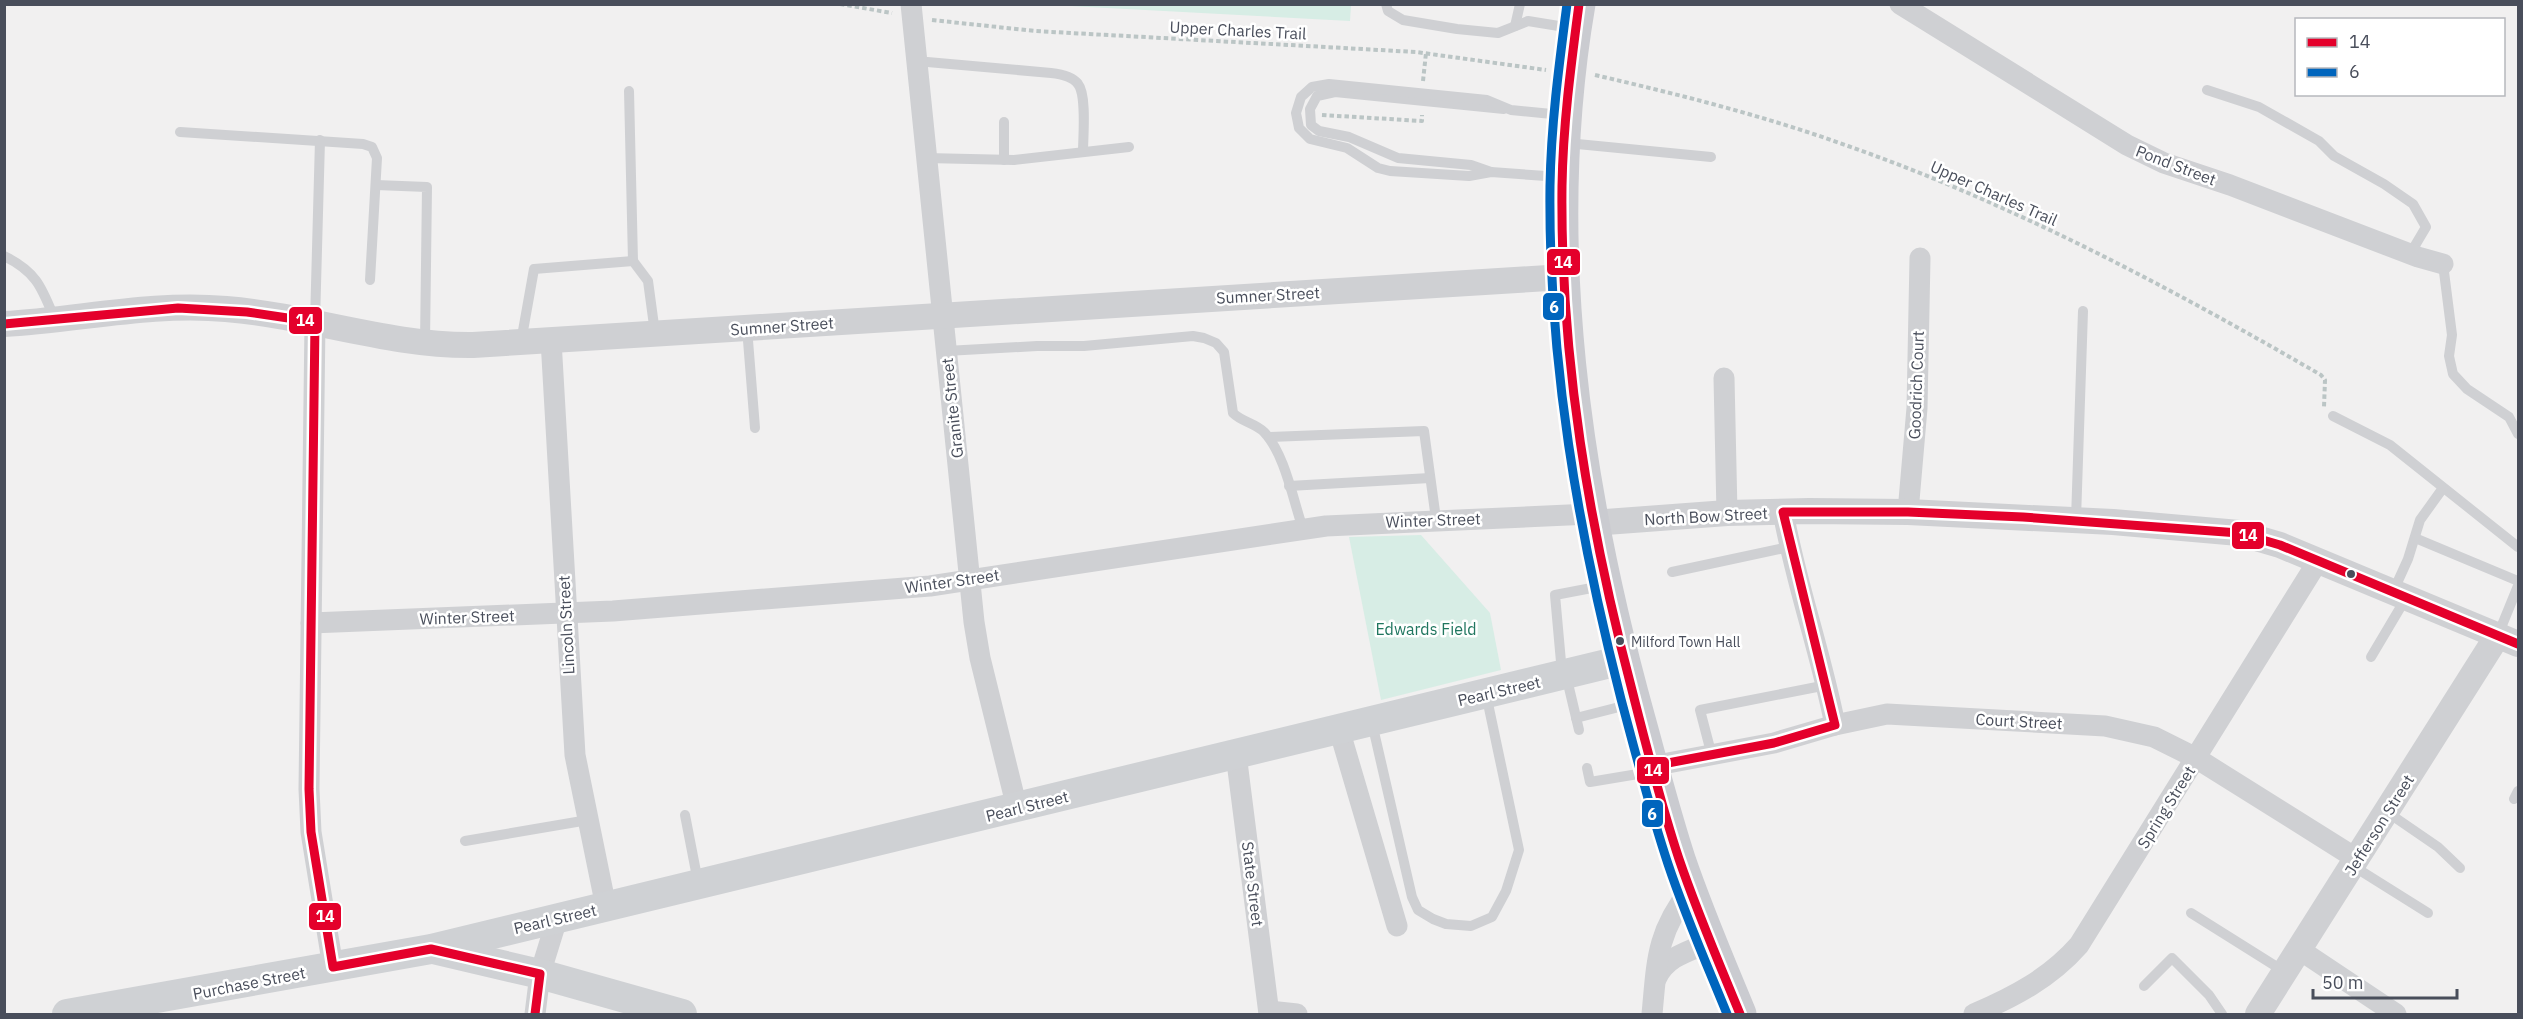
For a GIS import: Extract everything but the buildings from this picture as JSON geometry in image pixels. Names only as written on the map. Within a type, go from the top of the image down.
[{"type":"main road","points":[[1577,17],[1564,129],[1562,177],[1564,278],[1573,392],[1591,519],[1623,660],[1652,769],[1690,890],[1740,1014]]},
{"type":"main road","name":"Pearl Street","points":[[431,949],[1623,660]]},
{"type":"main road","points":[[431,949],[540,974],[682,1014]]},
{"type":"main road","name":"Purchase Street","points":[[67,1014],[431,949]]},
{"type":"street","name":"Pond Street","points":[[1900,4],[2136,150],[2164,163],[2230,185],[2410,254],[2443,264]]},
{"type":"street","name":"Granite Street","points":[[903,9],[916,61],[980,658],[1017,808]]},
{"type":"street","name":"Goodrich Court","points":[[1908,512],[1917,408],[1920,258]]},
{"type":"street","name":"Sumner Street","points":[[4,324],[192,307],[244,311],[315,322],[425,344],[473,345],[1564,278]]},
{"type":"street","points":[[315,322],[309,789],[311,832],[333,967]]},
{"type":"street","name":"Lincoln Street","points":[[551,340],[575,755],[606,907]]},
{"type":"street","points":[[1724,378],[1727,513]]},
{"type":"street","points":[[1783,512],[1835,725]]},
{"type":"street","name":"North Bow Street","points":[[1591,519],[1727,513],[1908,512],[2076,519],[2239,533],[2262,538],[2508,639]]},
{"type":"street","name":"Winter Street","points":[[310,623],[565,613],[930,586],[1345,524],[1436,519],[1591,519]]},
{"type":"street","name":"Spring Street","points":[[1974,1014],[2009,1008],[2079,945],[2318,561]]},
{"type":"street","name":"Jefferson Street","points":[[2259,1014],[2387,812],[2508,639]]},
{"type":"street","name":"Court Street","points":[[1652,769],[1774,743],[1835,725],[1887,714],[2105,726],[2154,737],[2196,758],[2355,862]]},
{"type":"street","points":[[1339,729],[1396,926]]},
{"type":"street","name":"State Street","points":[[1236,754],[1269,1013]]},
{"type":"street","points":[[1652,1014],[1663,934],[1690,890]]},
{"type":"street","points":[[535,1014],[540,974],[557,919]]},
{"type":"street","points":[[1656,979],[1663,966],[1671,959],[1712,942]]},
{"type":"street","points":[[2300,950],[2396,1014]]},
{"type":"street","points":[[1269,1013],[1297,1014]]},
{"type":"lane","points":[[1386,4],[1388,11],[1394,16],[1437,26],[1498,33],[1523,22],[1577,17]]},
{"type":"lane","points":[[1515,26],[1520,4]]},
{"type":"lane","points":[[916,61],[1052,73],[1069,78],[1078,83],[1082,93],[1083,152]]},
{"type":"lane","points":[[1562,177],[1491,172],[1469,176],[1384,170],[1347,148],[1316,142],[1306,136],[1297,123],[1296,107],[1308,89],[1317,85],[1329,84],[1487,100],[1564,129],[1711,157]]},
{"type":"lane","points":[[2207,90],[2269,112],[2319,141],[2334,156],[2384,183],[2413,204],[2426,227],[2410,254]]},
{"type":"lane","points":[[629,91],[633,261],[648,281],[655,334]]},
{"type":"lane","points":[[1004,122],[1004,160]]},
{"type":"lane","points":[[180,132],[321,140],[372,147],[377,158],[370,280]]},
{"type":"lane","points":[[315,322],[321,140]]},
{"type":"lane","points":[[926,158],[1004,160],[1129,147]]},
{"type":"lane","points":[[376,185],[427,187],[425,344]]},
{"type":"lane","points":[[4,256],[36,278],[55,320]]},
{"type":"lane","points":[[521,342],[534,269],[633,261]]},
{"type":"lane","points":[[2443,264],[2452,335],[2449,356],[2453,374],[2467,389],[2509,417],[2518,434]]},
{"type":"lane","points":[[2076,519],[2083,310]]},
{"type":"lane","points":[[747,328],[755,428]]},
{"type":"lane","points":[[946,351],[1084,346],[1193,336],[1216,343],[1224,352],[1233,413],[1257,426],[1269,437],[1279,456],[1303,529]]},
{"type":"lane","points":[[2333,416],[2390,445],[2518,546]]},
{"type":"lane","points":[[1269,437],[1425,431],[1436,519]]},
{"type":"lane","points":[[1289,486],[1430,478]]},
{"type":"lane","points":[[2371,657],[2400,594],[2424,512],[2443,488]]},
{"type":"lane","points":[[2415,538],[2518,581]]},
{"type":"lane","points":[[1672,572],[1790,547]]},
{"type":"lane","points":[[1579,730],[1564,675],[1555,595],[1605,585]]},
{"type":"lane","points":[[2508,639],[2518,586]]},
{"type":"lane","points":[[1712,756],[1700,710],[1827,685]]},
{"type":"lane","points":[[1371,722],[1418,910],[1446,924],[1471,926],[1492,917],[1506,891],[1519,850],[1486,694]]},
{"type":"lane","points":[[1576,718],[1634,703]]},
{"type":"lane","points":[[1587,768],[1590,782],[1652,769]]},
{"type":"lane","points":[[2387,812],[2438,847],[2460,868]]},
{"type":"lane","points":[[686,814],[699,885]]},
{"type":"lane","points":[[465,841],[588,820]]},
{"type":"lane","points":[[2355,862],[2428,913]]},
{"type":"lane","points":[[2191,913],[2286,973]]},
{"type":"lane","points":[[2144,986],[2172,958],[2209,995],[2222,1014]]},
{"type":"path","points":[[840,4],[903,9]]},
{"type":"path","name":"Upper Charles Trail","points":[[927,19],[1035,32],[1416,52],[1547,70]]},
{"type":"path","name":"Upper Charles Trail","points":[[1591,74],[1722,105],[1820,136],[1915,171],[2036,223],[2174,293],[2321,375],[2325,380],[2324,406],[2333,416]]},
{"type":"green space","points":[[1351,4],[1350,21],[1051,5]]},
{"type":"green space","name":"Edwards Field","points":[[1421,535],[1490,613],[1501,670],[1381,700],[1349,537]]},
{"type":"transit line","name":"6","points":[[1567,4],[1558,72],[1551,163],[1551,251],[1560,380],[1579,509],[1591,572],[1621,699],[1661,844],[1696,940],[1727,1014]]},
{"type":"transit line","name":"14","points":[[1579,4],[1570,72],[1562,186],[1566,314],[1580,442],[1617,631],[1660,798],[1686,879],[1740,1014]]},
{"type":"transit line","name":"14","points":[[4,324],[178,308],[247,312],[315,322],[309,789],[311,832],[333,967],[431,949],[540,974],[535,1014]]},
{"type":"transit line","name":"14","points":[[1652,766],[1774,743],[1835,725],[1783,512],[1908,512],[2023,517],[2239,533],[2280,545],[2518,644]]},
{"type":"place","name":"Milford Town Hall","points":[[1620,641]]}]
